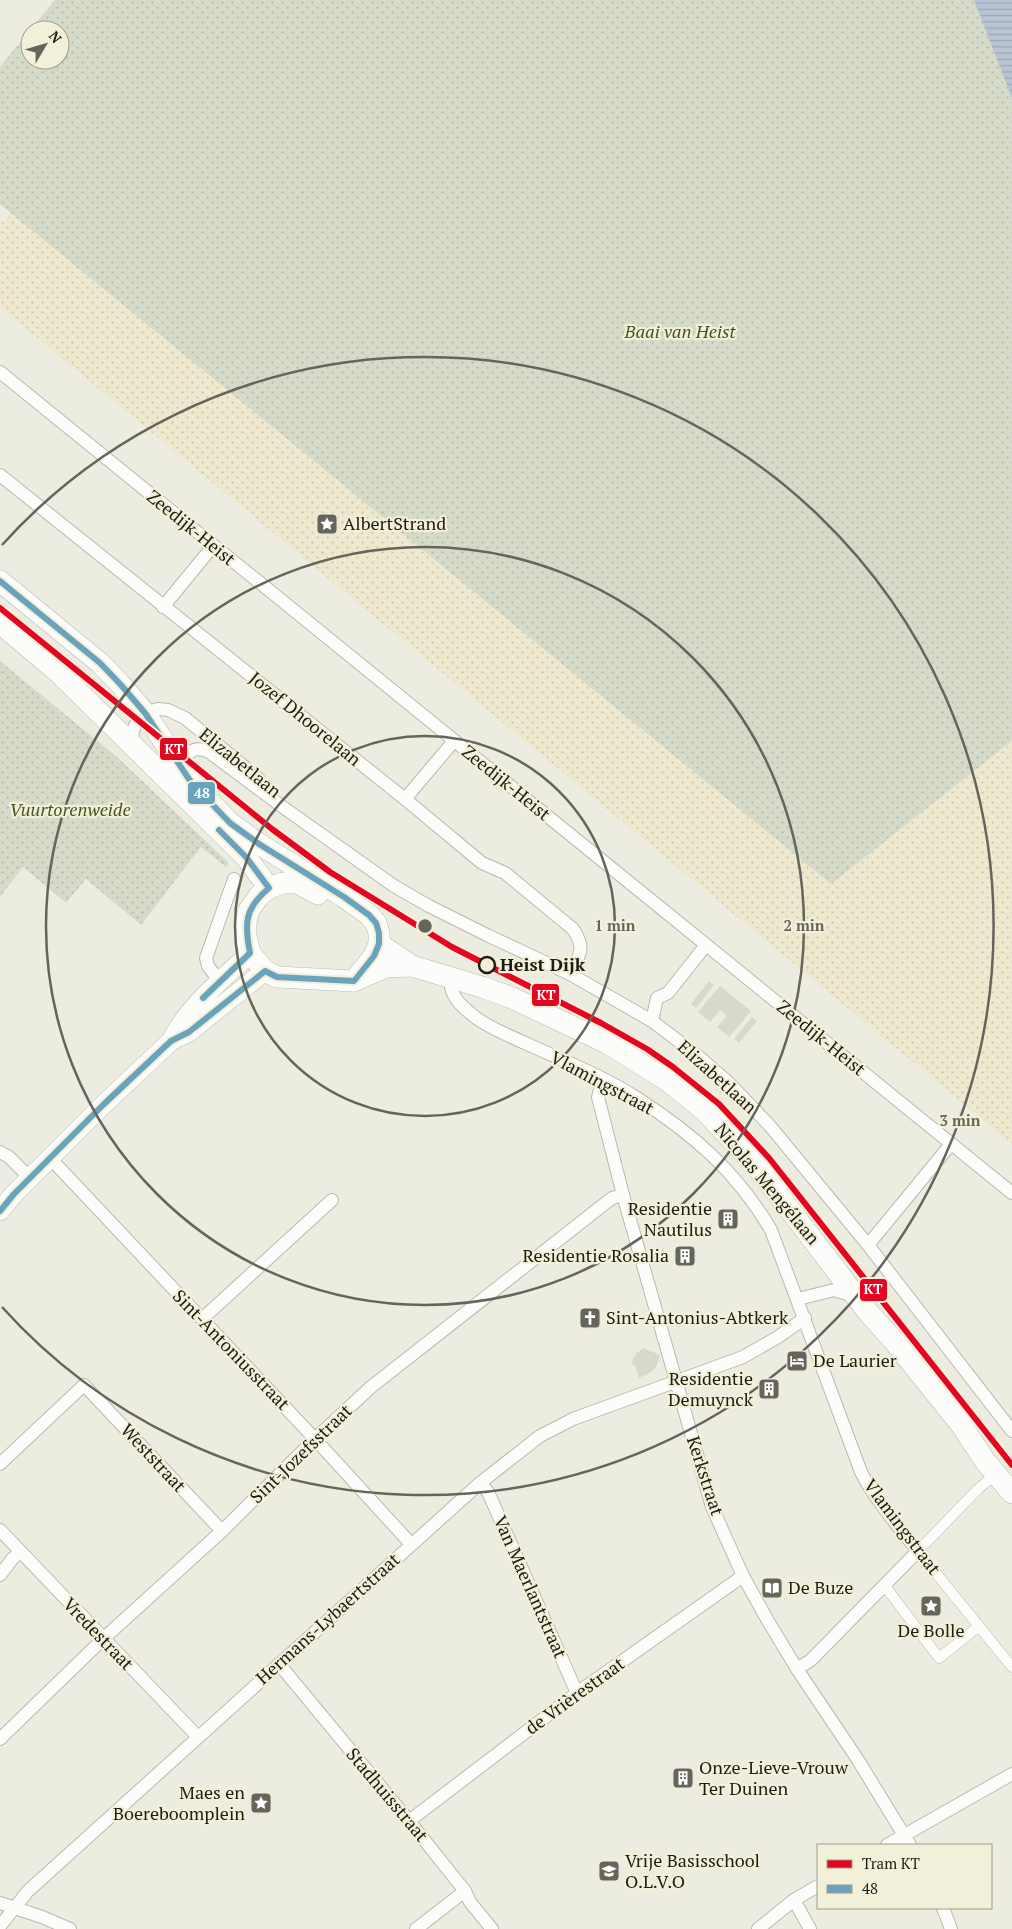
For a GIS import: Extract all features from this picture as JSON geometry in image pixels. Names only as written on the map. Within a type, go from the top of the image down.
[{"type":"main road","name":"Elizabetlaan","points":[[0,581],[100,662],[122,685],[145,714],[196,788],[230,823],[259,844],[344,897]]},
{"type":"main road","points":[[0,623],[59,673],[246,857],[268,888]]},
{"type":"main road","points":[[283,883],[297,883],[331,901],[344,897],[370,915],[376,923],[379,933],[374,956],[354,981],[277,977],[265,971],[250,952],[246,936],[249,910],[259,896],[268,888],[283,883]]},
{"type":"main road","name":"Nicolas Mengélaan","points":[[378,944],[412,966],[510,997],[607,1043],[668,1081],[705,1112],[758,1168],[856,1297],[962,1426],[1012,1493]]},
{"type":"main road","points":[[171,1041],[180,1023],[250,952]]},
{"type":"main road","name":"Nicolas Mengélaan","points":[[354,981],[386,967],[412,966]]},
{"type":"main road","points":[[0,1211],[30,1178],[132,1076],[171,1041],[189,1032],[265,971]]},
{"type":"street","name":"Zeedijk-Heist","points":[[0,372],[1012,1193]]},
{"type":"street","name":"Jozef Dhoorelaan","points":[[0,475],[405,799],[482,863],[504,873],[573,929],[581,941],[580,954],[570,974]]},
{"type":"street","points":[[163,607],[213,546]]},
{"type":"street","name":"Elizabetlaan","points":[[145,714],[158,709],[176,713],[185,718],[291,805],[326,837]]},
{"type":"street","points":[[132,745],[133,730],[138,720],[145,714]]},
{"type":"street","points":[[405,799],[454,741]]},
{"type":"street","name":"Elizabetlaan","points":[[182,768],[184,758],[190,751],[202,749],[209,752],[387,881],[430,906],[570,974],[652,1021],[698,1056],[770,1126],[868,1245],[1012,1431]]},
{"type":"street","points":[[220,982],[208,966],[206,958],[234,879]]},
{"type":"street","points":[[652,1021],[656,998],[668,993],[706,945]]},
{"type":"street","name":"Vlamingstraat","points":[[451,977],[449,987],[454,997],[476,1018],[635,1097],[683,1130],[730,1172],[756,1203],[771,1230],[862,1472],[871,1491],[1012,1667]]},
{"type":"street","name":"Kerkstraat","points":[[604,1080],[598,1097],[622,1195],[712,1507],[743,1576],[768,1621],[907,1840]]},
{"type":"street","points":[[868,1245],[951,1144]]},
{"type":"street","points":[[0,1152],[9,1157],[30,1178]]},
{"type":"street","name":"Sint-Antoniusstraat","points":[[50,1158],[315,1438],[411,1544]]},
{"type":"street","name":"Sint-Jozefsstraat","points":[[0,1739],[103,1640],[222,1531],[315,1438],[371,1387],[612,1198],[622,1195]]},
{"type":"street","points":[[202,1320],[332,1200]]},
{"type":"street","points":[[798,1299],[834,1290],[856,1297]]},
{"type":"street","name":"Hermans-Lybaertstraat","points":[[0,1926],[28,1891],[411,1544],[480,1483],[540,1436],[573,1419],[743,1357],[778,1337],[805,1318]]},
{"type":"street","name":"Weststraat","points":[[0,1464],[84,1385],[222,1531]]},
{"type":"street","points":[[798,1670],[811,1660],[978,1489],[996,1474]]},
{"type":"street","name":"Van Maerlantstraat","points":[[480,1483],[488,1492],[577,1693]]},
{"type":"street","name":"Vredestraat","points":[[0,1530],[103,1640],[198,1737]]},
{"type":"street","points":[[0,1575],[13,1558],[21,1552]]},
{"type":"street","name":"de Vrièrestraat","points":[[409,1821],[577,1693],[743,1576]]},
{"type":"street","points":[[885,1586],[939,1658],[979,1626]]},
{"type":"street","name":"Stadhuisstraat","points":[[279,1664],[466,1891],[470,1902],[492,1929]]},
{"type":"street","points":[[891,1844],[907,1840],[1012,1774]]},
{"type":"street","points":[[758,1929],[794,1900],[817,1887]]},
{"type":"street","points":[[416,1929],[466,1891]]},
{"type":"street","points":[[794,1900],[810,1929]]},
{"type":"street","points":[[0,1903],[70,1929]]},
{"type":"street","points":[[943,1909],[951,1929]]},
{"type":"green space","name":"Baai van Heist","points":[[55,0],[1012,0],[1012,741],[831,884],[0,204],[0,67],[20,42],[20,70],[70,70],[70,20],[38,20]]},
{"type":"green space","name":"Vuurtorenweide","points":[[0,661],[117,757],[229,863],[226,867],[201,847],[141,925],[86,879],[66,903],[23,867],[0,897]]},
{"type":"green space","points":[[709,981],[714,985],[696,1008],[691,1004]]},
{"type":"green space","points":[[720,986],[751,1011],[729,1037],[717,1027],[727,1016],[720,1010],[710,1022],[698,1012]]},
{"type":"green space","points":[[752,1017],[757,1021],[739,1043],[734,1039]]},
{"type":"green space","points":[[644,1348],[660,1355],[653,1370],[639,1378],[635,1366],[632,1364],[633,1357]]},
{"type":"sand","name":"AlbertStrand","points":[[12,213],[831,884],[1012,741],[1012,1144],[0,307],[0,223],[5,221]]},
{"type":"water","points":[[974,0],[1012,0],[1012,98]]},
{"type":"tram line","name":"KT","points":[[0,608],[272,829],[330,872],[452,947],[601,1023],[647,1049],[719,1104],[769,1158],[1012,1465]]},
{"type":"transit line","name":"48","points":[[0,581],[100,663],[121,685],[145,713],[191,782],[230,823],[259,844],[344,897],[369,915],[376,923],[379,933],[379,944],[374,956],[354,981],[277,977],[265,971],[189,1032],[171,1041],[104,1104],[14,1194],[0,1211]]},
{"type":"transit line","name":"48","points":[[203,998],[250,953],[247,933],[248,917],[255,902],[269,888],[246,857],[219,830]]},
{"type":"place","name":"AlbertStrand","points":[[327,524]]},
{"type":"place","name":"Heist Dijk","points":[[487,965]]},
{"type":"place","name":"Residentie Nautilus","points":[[728,1219]]},
{"type":"place","name":"Residentie Rosalia","points":[[685,1256]]},
{"type":"place","name":"Sint-Antonius-Abtkerk","points":[[590,1318]]},
{"type":"place","name":"De Laurier","points":[[797,1361]]},
{"type":"place","name":"Residentie Demuynck","points":[[769,1389]]},
{"type":"place","name":"De Buze","points":[[772,1588]]},
{"type":"place","name":"De Bolle","points":[[931,1606]]},
{"type":"place","name":"Onze-Lieve-Vrouw Ter Duinen","points":[[683,1778]]},
{"type":"place","name":"Maes en Boereboomplein","points":[[261,1803]]},
{"type":"place","name":"Vrije Basisschool O.L.V.O","points":[[609,1871]]}]
